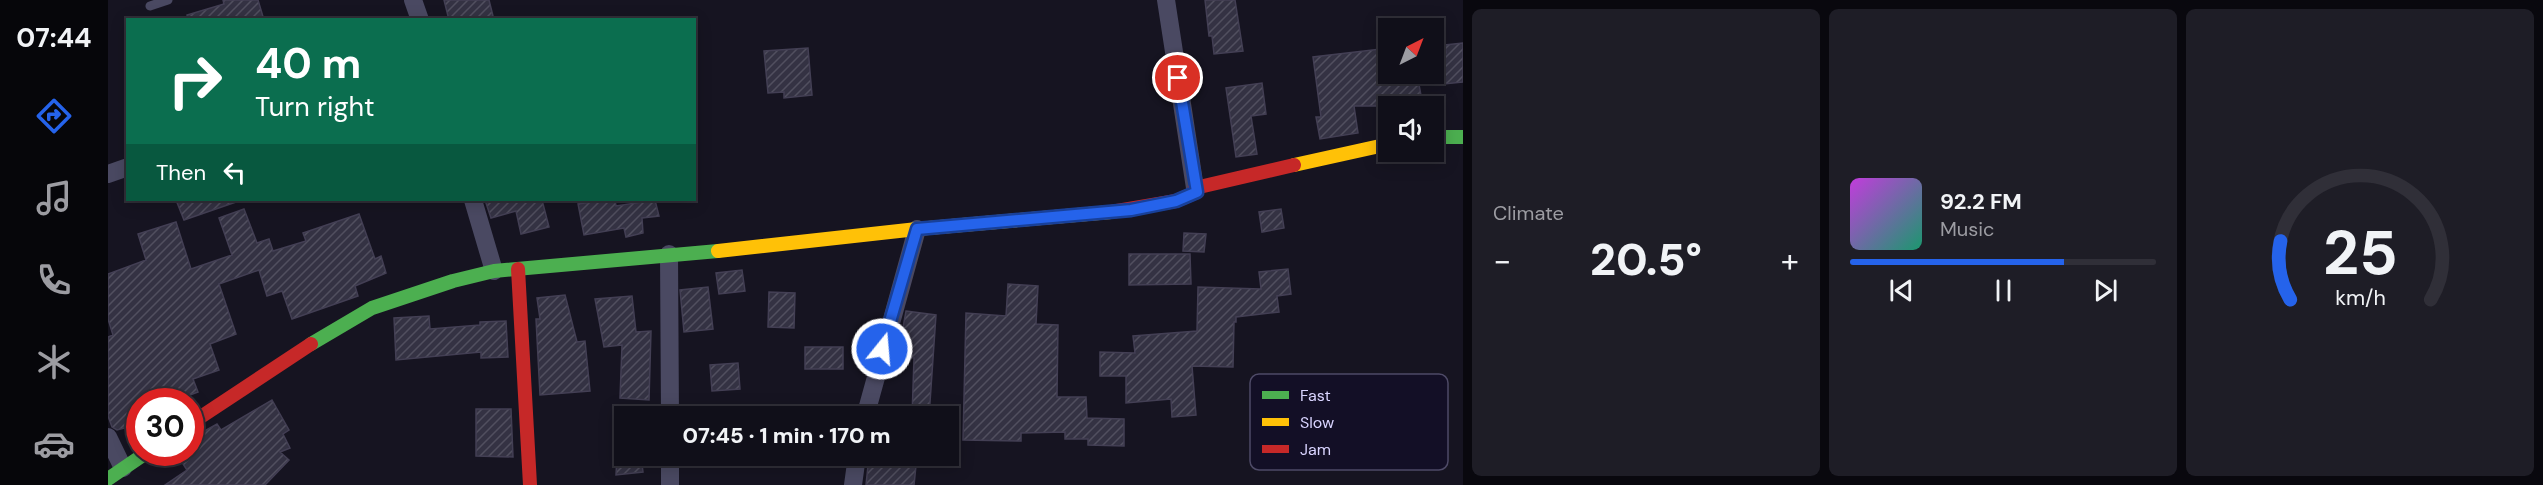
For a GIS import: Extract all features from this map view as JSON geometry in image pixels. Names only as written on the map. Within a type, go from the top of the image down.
[{"type":"street","points":[[413,0],[419,18]]},
{"type":"street","points":[[204,414],[336,327],[372,308],[453,280],[494,271],[1131,210],[1176,201],[1197,192],[1166,0]]},
{"type":"street","points":[[1444,137],[1463,136]]},
{"type":"street","points":[[1195,188],[1378,146]]},
{"type":"street","points":[[108,174],[126,168]]},
{"type":"street","points":[[473,201],[494,271]]},
{"type":"street","points":[[868,406],[917,229]]},
{"type":"street","points":[[669,254],[670,406]]},
{"type":"street","points":[[518,269],[530,485]]},
{"type":"street","points":[[108,437],[115,474]]},
{"type":"street","points":[[670,466],[670,485]]},
{"type":"street","points":[[853,485],[856,466]]},
{"type":"lane","points":[[150,6],[168,0]]},
{"type":"building","points":[[223,0],[258,0],[263,18],[188,18],[187,15],[224,4]]},
{"type":"building","points":[[444,0],[489,0],[494,18],[448,18]]},
{"type":"building","points":[[1205,0],[1235,0],[1243,51],[1214,54],[1212,36],[1209,36]]},
{"type":"building","points":[[1463,43],[1463,82],[1444,84],[1445,45]]},
{"type":"building","points":[[808,48],[812,95],[784,98],[784,92],[768,93],[764,51]]},
{"type":"building","points":[[1378,49],[1378,84],[1419,84],[1421,96],[1378,96],[1378,106],[1354,106],[1358,133],[1320,139],[1316,117],[1321,117],[1313,57]]},
{"type":"building","points":[[1262,83],[1266,114],[1251,116],[1257,154],[1236,157],[1226,88]]},
{"type":"building","points":[[176,201],[236,202],[184,220]]},
{"type":"building","points":[[485,201],[542,201],[549,227],[521,234],[516,211],[491,218]]},
{"type":"building","points":[[615,201],[616,206],[655,201],[659,216],[642,218],[643,233],[626,237],[624,228],[584,235],[578,204]]},
{"type":"building","points":[[244,209],[257,243],[269,239],[273,251],[306,241],[303,233],[359,214],[375,259],[381,256],[386,273],[355,286],[358,296],[292,319],[282,291],[267,296],[259,270],[219,284],[236,334],[210,344],[219,370],[193,379],[196,388],[126,388],[126,428],[117,430],[112,427],[108,416],[108,337],[113,335],[108,319],[108,274],[146,260],[138,234],[176,222],[191,269],[232,255],[219,218]]},
{"type":"building","points":[[1281,209],[1284,228],[1262,232],[1259,212]]},
{"type":"building","points":[[1184,233],[1206,234],[1204,252],[1183,251]]},
{"type":"building","points":[[1129,254],[1190,254],[1191,284],[1129,285]]},
{"type":"building","points":[[1288,269],[1291,294],[1277,296],[1279,312],[1236,317],[1233,367],[1192,366],[1196,415],[1172,417],[1171,399],[1126,403],[1126,376],[1100,376],[1100,352],[1135,353],[1133,336],[1197,331],[1198,287],[1261,289],[1259,272]]},
{"type":"building","points":[[742,270],[745,291],[719,294],[716,273]]},
{"type":"building","points":[[1008,284],[1038,286],[1036,324],[1058,325],[1057,397],[1086,397],[1087,418],[1124,419],[1124,446],[1088,445],[1088,439],[1065,439],[1065,432],[1021,433],[1021,441],[963,440],[966,313],[1006,316]]},
{"type":"building","points":[[708,287],[713,329],[684,332],[680,290]]},
{"type":"building","points":[[769,292],[795,293],[794,328],[768,327]]},
{"type":"building","points":[[565,295],[577,342],[585,341],[590,391],[540,395],[536,319],[540,319],[537,298]]},
{"type":"building","points":[[632,296],[636,332],[651,331],[649,400],[620,398],[622,345],[604,347],[595,299]]},
{"type":"building","points":[[906,311],[936,315],[930,406],[912,406],[914,358],[898,355]]},
{"type":"building","points":[[429,316],[430,329],[506,321],[508,357],[481,358],[481,352],[396,360],[394,318]]},
{"type":"building","points":[[805,347],[843,347],[843,369],[805,369]]},
{"type":"building","points":[[738,363],[740,389],[712,391],[710,365]]},
{"type":"building","points":[[272,400],[289,430],[283,434],[290,448],[280,452],[289,460],[265,485],[165,485],[187,470],[184,466],[204,466],[204,431],[217,424],[221,430]]},
{"type":"building","points":[[476,409],[511,409],[513,457],[476,456]]},
{"type":"building","points":[[616,466],[642,466],[643,472],[616,475]]},
{"type":"building","points":[[868,466],[916,466],[914,485],[866,485]]},
{"type":"traffic: fast","points":[[1444,137],[1463,137]]},
{"type":"traffic: fast","points":[[311,344],[372,308],[453,281],[494,271],[718,251]]},
{"type":"traffic: fast","points":[[108,479],[127,466]]},
{"type":"traffic: slow","points":[[1294,165],[1378,146]]},
{"type":"traffic: slow","points":[[718,251],[917,229],[1111,212]]},
{"type":"traffic: jam","points":[[1111,212],[1176,201],[1197,192],[1195,188],[1294,165]]},
{"type":"traffic: jam","points":[[518,269],[530,485]]},
{"type":"traffic: jam","points":[[204,415],[311,344]]},
{"type":"route","points":[[882,349],[917,229],[1131,210],[1176,201],[1197,192],[1178,78]]}]
